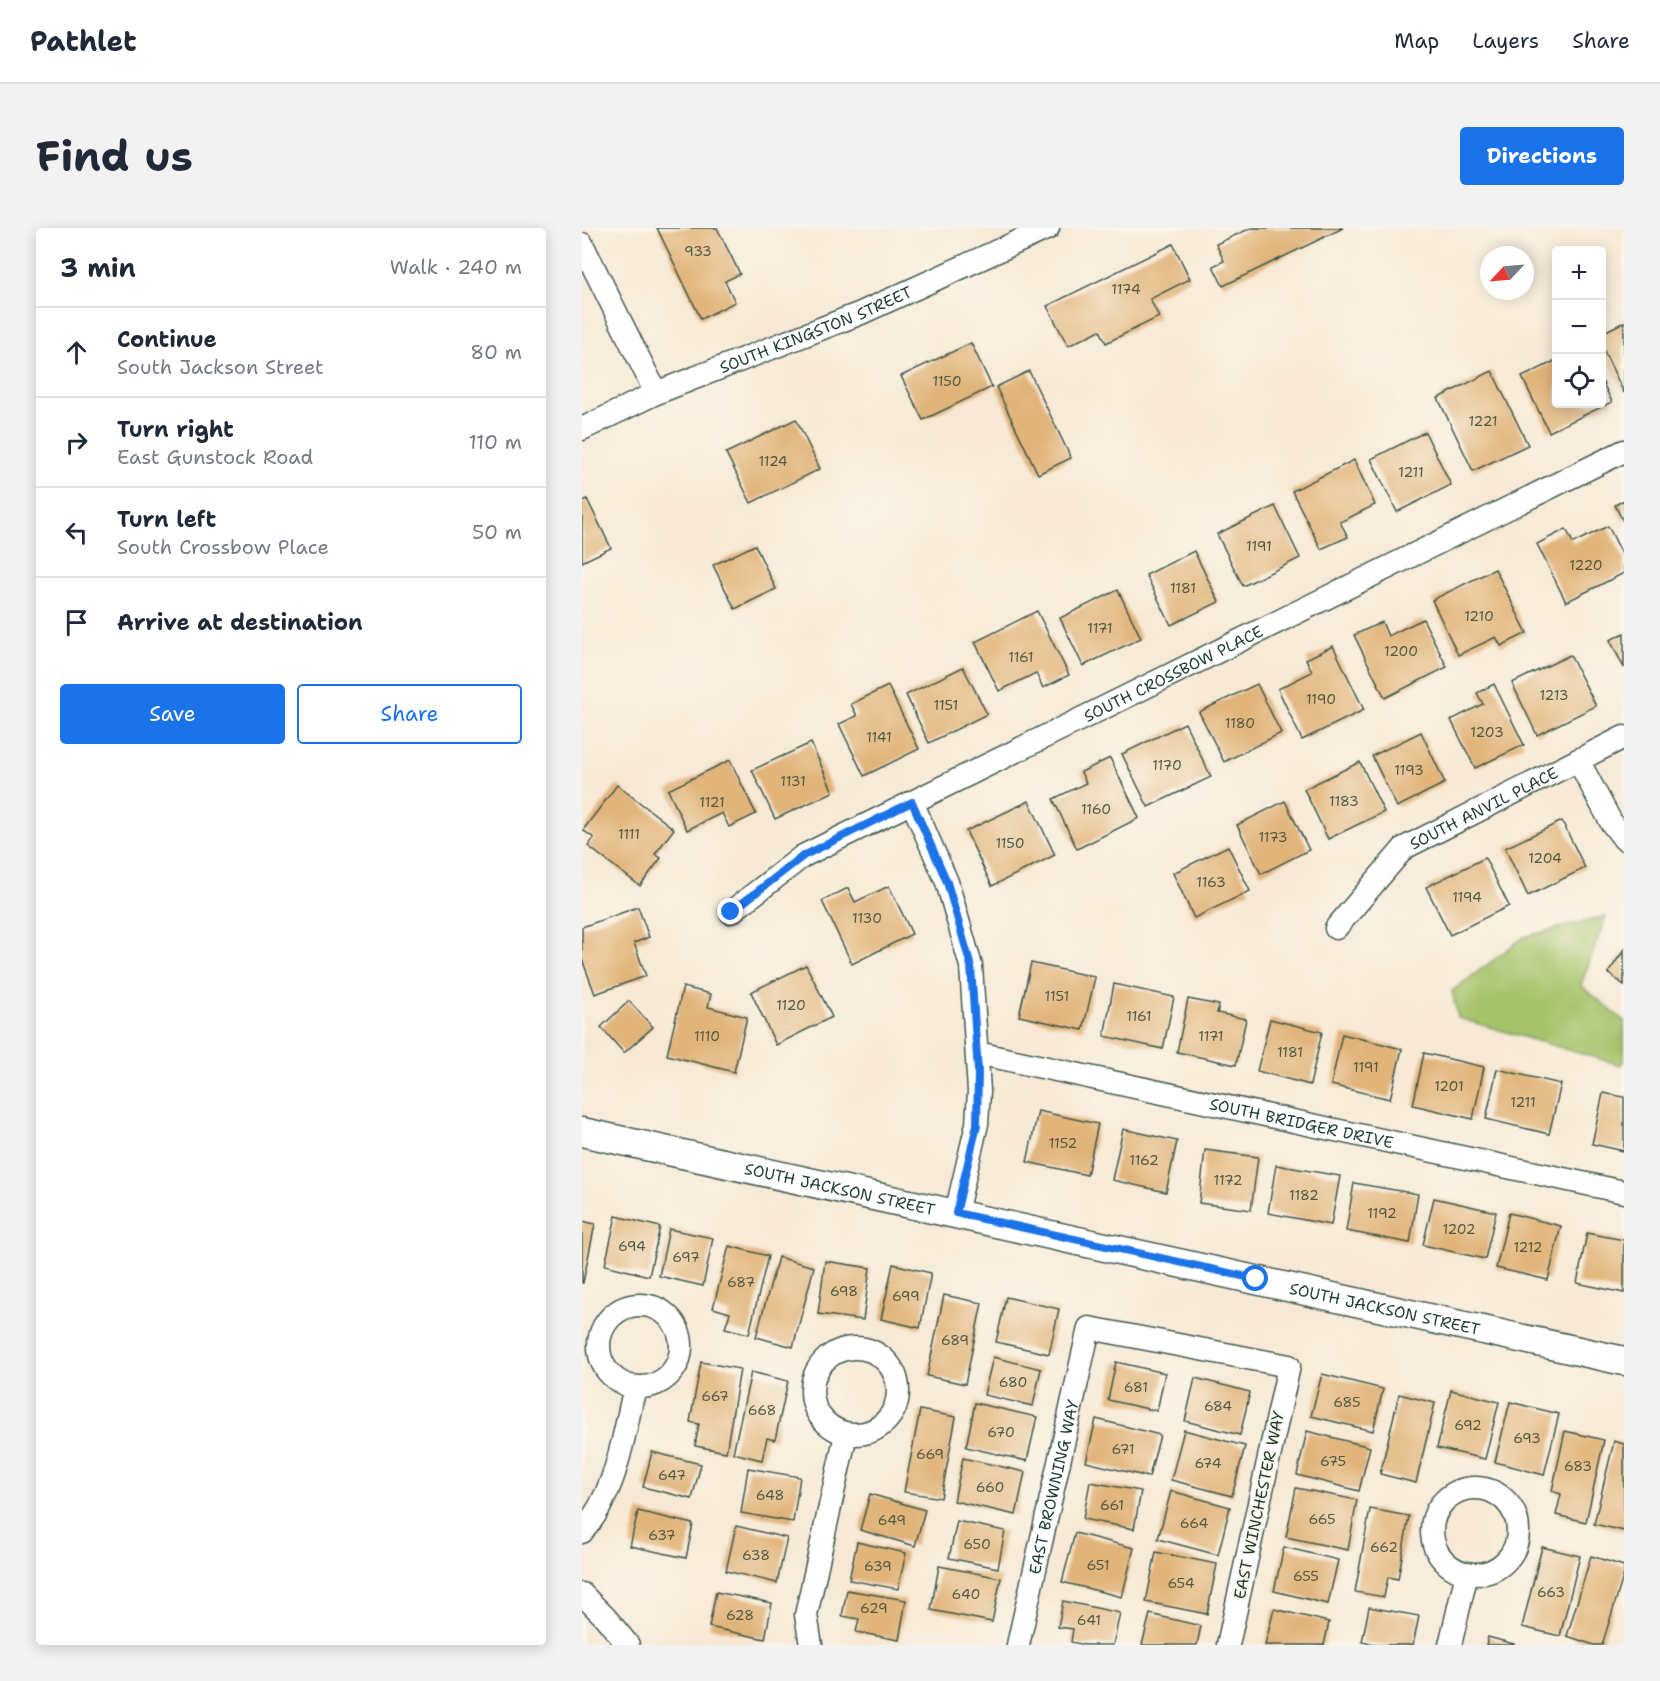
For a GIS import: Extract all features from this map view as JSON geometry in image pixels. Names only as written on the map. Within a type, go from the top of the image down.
[{"type":"street","name":"SOUTH KINGSTON STREET","points":[[582,429],[656,393],[861,313],[1048,228]]},
{"type":"street","points":[[582,244],[656,393]]},
{"type":"street","name":"SOUTH CROSSBOW PLACE","points":[[731,912],[803,856],[1624,451]]},
{"type":"street","name":"SOUTH ANVIL PLACE","points":[[1336,928],[1404,848],[1624,737]]},
{"type":"street","points":[[1578,760],[1611,822],[1624,839]]},
{"type":"street","points":[[912,802],[947,882],[971,966],[979,1091],[977,1125],[956,1213]]},
{"type":"street","name":"SOUTH BRIDGER DRIVE","points":[[977,1053],[1624,1192]]},
{"type":"street","name":"SOUTH JACKSON STREET","points":[[582,1132],[1624,1361]]},
{"type":"street","name":"EAST WINCHESTER WAY","points":[[1089,1328],[1289,1366],[1228,1645]]},
{"type":"street","name":"EAST BROWNING WAY","points":[[1018,1645],[1089,1328]]},
{"type":"street","points":[[582,1532],[594,1518],[609,1491],[636,1387]]},
{"type":"street","points":[[811,1645],[806,1615],[846,1434]]},
{"type":"street","points":[[1450,1645],[1467,1574]]},
{"type":"street","points":[[582,1594],[628,1645]]},
{"type":"green space","points":[[1606,916],[1581,985],[1624,1021],[1624,1060],[1620,1065],[1458,1018],[1452,991],[1524,937]]},
{"type":"building","points":[[657,228],[717,228],[740,274],[725,281],[735,302],[701,319]]},
{"type":"building","points":[[1251,228],[1343,228],[1223,286],[1213,266],[1224,261],[1216,244]]},
{"type":"building","points":[[1173,244],[1190,279],[1150,299],[1159,317],[1106,343],[1100,330],[1068,346],[1047,306]]},
{"type":"building","points":[[1624,322],[1624,393],[1606,355],[1606,331]]},
{"type":"building","points":[[971,343],[992,387],[923,420],[901,376]]},
{"type":"building","points":[[1552,362],[1552,408],[1599,408],[1549,432],[1522,377]]},
{"type":"building","points":[[1029,371],[1071,458],[1038,474],[996,387]]},
{"type":"building","points":[[1492,371],[1528,445],[1473,471],[1438,398]]},
{"type":"building","points":[[1606,389],[1612,402],[1606,405]]},
{"type":"building","points":[[796,419],[820,469],[751,503],[726,453]]},
{"type":"building","points":[[1425,432],[1451,485],[1397,512],[1371,459]]},
{"type":"building","points":[[1354,460],[1375,505],[1340,522],[1348,537],[1321,549],[1292,491]]},
{"type":"building","points":[[587,499],[611,548],[582,562],[582,502]]},
{"type":"building","points":[[1624,500],[1624,523],[1615,505]]},
{"type":"building","points":[[1275,506],[1300,558],[1243,586],[1217,534]]},
{"type":"building","points":[[1608,526],[1624,558],[1624,573],[1566,602],[1537,544],[1566,529],[1573,543]]},
{"type":"building","points":[[755,545],[776,589],[735,609],[713,565]]},
{"type":"building","points":[[1194,551],[1219,602],[1171,625],[1146,575]]},
{"type":"building","points":[[1495,569],[1527,633],[1501,646],[1496,637],[1458,655],[1432,600]]},
{"type":"building","points":[[1118,590],[1141,638],[1083,666],[1060,618]]},
{"type":"building","points":[[1037,611],[1069,675],[1043,688],[1036,673],[999,691],[975,642]]},
{"type":"building","points":[[1423,619],[1447,667],[1385,698],[1354,635],[1382,622],[1388,636]]},
{"type":"building","points":[[1624,633],[1624,668],[1610,640]]},
{"type":"building","points":[[1333,646],[1364,710],[1302,740],[1278,689],[1312,672],[1306,659]]},
{"type":"building","points":[[1570,655],[1596,706],[1537,735],[1512,683]]},
{"type":"building","points":[[963,667],[987,714],[929,743],[906,695]]},
{"type":"building","points":[[1257,684],[1281,733],[1224,762],[1199,712]]},
{"type":"building","points":[[1494,684],[1524,745],[1475,768],[1451,720],[1483,704],[1477,693]]},
{"type":"building","points":[[888,686],[919,749],[864,776],[839,724],[857,716],[851,704]]},
{"type":"building","points":[[1185,723],[1211,777],[1148,807],[1122,754]]},
{"type":"building","points":[[1421,732],[1445,783],[1397,807],[1372,756]]},
{"type":"building","points":[[811,743],[833,792],[775,819],[752,770]]},
{"type":"building","points":[[1110,758],[1139,818],[1077,849],[1053,799],[1086,783],[1081,772]]},
{"type":"building","points":[[730,760],[756,814],[729,827],[722,813],[687,830],[668,790]]},
{"type":"building","points":[[1360,762],[1384,812],[1328,839],[1304,789]]},
{"type":"building","points":[[617,785],[674,829],[655,854],[661,858],[640,886],[588,846],[594,838],[583,830]]},
{"type":"building","points":[[1029,801],[1055,855],[992,886],[966,831]]},
{"type":"building","points":[[1285,801],[1309,850],[1261,874],[1237,825]]},
{"type":"building","points":[[1562,821],[1585,868],[1528,896],[1505,848]]},
{"type":"building","points":[[1228,846],[1250,891],[1194,918],[1173,873]]},
{"type":"building","points":[[1485,858],[1509,906],[1450,935],[1426,887]]},
{"type":"building","points":[[889,886],[912,934],[852,964],[822,901],[848,888],[855,902]]},
{"type":"building","points":[[638,907],[649,937],[634,943],[646,976],[595,994],[582,959],[582,927]]},
{"type":"building","points":[[1624,950],[1624,985],[1608,973]]},
{"type":"building","points":[[1031,963],[1095,977],[1083,1030],[1019,1016]]},
{"type":"building","points":[[806,965],[832,1017],[776,1045],[751,992]]},
{"type":"building","points":[[1114,984],[1174,997],[1163,1049],[1104,1036]]},
{"type":"building","points":[[683,987],[711,994],[708,1007],[747,1017],[734,1072],[667,1055]]},
{"type":"building","points":[[1188,999],[1219,1005],[1217,1013],[1246,1019],[1236,1065],[1177,1052]]},
{"type":"building","points":[[629,1001],[653,1027],[624,1053],[601,1027]]},
{"type":"building","points":[[1270,1019],[1322,1032],[1310,1085],[1257,1071]]},
{"type":"building","points":[[1342,1034],[1402,1049],[1390,1099],[1331,1085]]},
{"type":"building","points":[[1424,1053],[1484,1067],[1473,1119],[1413,1105]]},
{"type":"building","points":[[1497,1069],[1561,1084],[1549,1134],[1486,1119]]},
{"type":"building","points":[[1603,1093],[1624,1097],[1624,1151],[1592,1144]]},
{"type":"building","points":[[1038,1111],[1098,1124],[1087,1175],[1027,1162]]},
{"type":"building","points":[[1123,1129],[1177,1141],[1166,1192],[1112,1180]]},
{"type":"building","points":[[1205,1150],[1258,1157],[1251,1210],[1199,1203]]},
{"type":"building","points":[[1276,1165],[1340,1176],[1331,1225],[1268,1213]]},
{"type":"building","points":[[1354,1183],[1418,1194],[1410,1243],[1346,1231]]},
{"type":"building","points":[[1434,1198],[1496,1212],[1485,1259],[1423,1245]]},
{"type":"building","points":[[1509,1213],[1561,1226],[1548,1280],[1496,1268]]},
{"type":"building","points":[[616,1216],[660,1227],[649,1276],[605,1265]]},
{"type":"building","points":[[582,1221],[595,1224],[583,1283],[582,1283]]},
{"type":"building","points":[[669,1229],[713,1238],[703,1286],[659,1276]]},
{"type":"building","points":[[1587,1233],[1624,1240],[1624,1293],[1577,1283]]},
{"type":"building","points":[[729,1246],[768,1256],[749,1334],[725,1328],[730,1313],[713,1308]]},
{"type":"building","points":[[778,1257],[814,1267],[793,1347],[756,1337]]},
{"type":"building","points":[[825,1261],[870,1268],[863,1320],[818,1314]]},
{"type":"building","points":[[893,1264],[931,1273],[920,1328],[881,1319]]},
{"type":"building","points":[[944,1295],[982,1303],[965,1384],[927,1376]]},
{"type":"building","points":[[1006,1297],[1059,1309],[1049,1354],[996,1342]]},
{"type":"building","points":[[993,1357],[1041,1369],[1033,1406],[984,1395]]},
{"type":"building","points":[[701,1362],[740,1369],[726,1452],[695,1446],[699,1424],[690,1422]]},
{"type":"building","points":[[1116,1362],[1165,1373],[1157,1411],[1108,1400]]},
{"type":"building","points":[[751,1372],[788,1381],[775,1440],[767,1438],[762,1460],[733,1453]]},
{"type":"building","points":[[1322,1374],[1383,1389],[1373,1431],[1311,1416]]},
{"type":"building","points":[[1195,1378],[1250,1392],[1240,1435],[1185,1421]]},
{"type":"building","points":[[1451,1390],[1499,1402],[1485,1459],[1437,1448]]},
{"type":"building","points":[[1399,1394],[1435,1403],[1416,1483],[1380,1474]]},
{"type":"building","points":[[1510,1402],[1559,1414],[1544,1475],[1495,1462]]},
{"type":"building","points":[[975,1403],[1037,1417],[1027,1461],[966,1447]]},
{"type":"building","points":[[920,1410],[956,1417],[941,1498],[904,1492]]},
{"type":"building","points":[[1096,1419],[1160,1435],[1149,1477],[1086,1462]]},
{"type":"building","points":[[1184,1430],[1245,1446],[1232,1496],[1171,1480]]},
{"type":"building","points":[[1307,1431],[1370,1447],[1359,1491],[1297,1475]]},
{"type":"building","points":[[1565,1431],[1604,1440],[1586,1522],[1556,1515],[1561,1494],[1552,1491]]},
{"type":"building","points":[[1614,1441],[1624,1444],[1624,1531],[1594,1524]]},
{"type":"building","points":[[652,1452],[701,1464],[692,1499],[643,1487]]},
{"type":"building","points":[[963,1458],[1025,1472],[1016,1515],[954,1501]]},
{"type":"building","points":[[748,1468],[800,1477],[793,1522],[741,1513]]},
{"type":"building","points":[[1090,1482],[1141,1491],[1134,1529],[1083,1519]]},
{"type":"building","points":[[1296,1488],[1357,1500],[1348,1550],[1286,1537]]},
{"type":"building","points":[[1171,1491],[1230,1507],[1218,1555],[1158,1539]]},
{"type":"building","points":[[870,1494],[925,1510],[915,1546],[860,1530]]},
{"type":"building","points":[[1370,1509],[1409,1516],[1398,1579],[1388,1577],[1384,1597],[1355,1592]]},
{"type":"building","points":[[638,1511],[693,1524],[686,1558],[630,1546]]},
{"type":"building","points":[[957,1521],[1005,1531],[998,1568],[949,1558]]},
{"type":"building","points":[[736,1526],[787,1538],[777,1583],[726,1571]]},
{"type":"building","points":[[1075,1533],[1134,1548],[1122,1597],[1062,1582]]},
{"type":"building","points":[[857,1542],[906,1553],[898,1589],[849,1580]]},
{"type":"building","points":[[1284,1547],[1338,1560],[1328,1604],[1274,1591]]},
{"type":"building","points":[[1542,1547],[1580,1556],[1560,1636],[1522,1627]]},
{"type":"building","points":[[1156,1552],[1217,1564],[1207,1614],[1146,1602]]},
{"type":"building","points":[[1591,1556],[1624,1566],[1624,1574],[1602,1645],[1594,1645],[1567,1636]]},
{"type":"building","points":[[939,1566],[1001,1578],[992,1622],[931,1610]]},
{"type":"building","points":[[847,1590],[906,1600],[899,1640],[856,1632],[859,1619],[842,1616]]},
{"type":"building","points":[[716,1592],[772,1603],[765,1639],[709,1627]]},
{"type":"building","points":[[1063,1601],[1120,1613],[1113,1645],[1085,1645],[1071,1642],[1073,1629],[1058,1627]]},
{"type":"building","points":[[1369,1607],[1419,1616],[1413,1645],[1376,1645],[1362,1642]]},
{"type":"building","points":[[1274,1609],[1329,1622],[1324,1645],[1265,1645]]},
{"type":"building","points":[[1150,1614],[1201,1626],[1197,1645],[1142,1645]]},
{"type":"building","points":[[1488,1637],[1514,1644],[1514,1645],[1486,1645]]},
{"type":"route","points":[[731,912],[803,856],[912,802],[947,882],[971,966],[979,1091],[977,1125],[956,1213],[1256,1279]]}]
